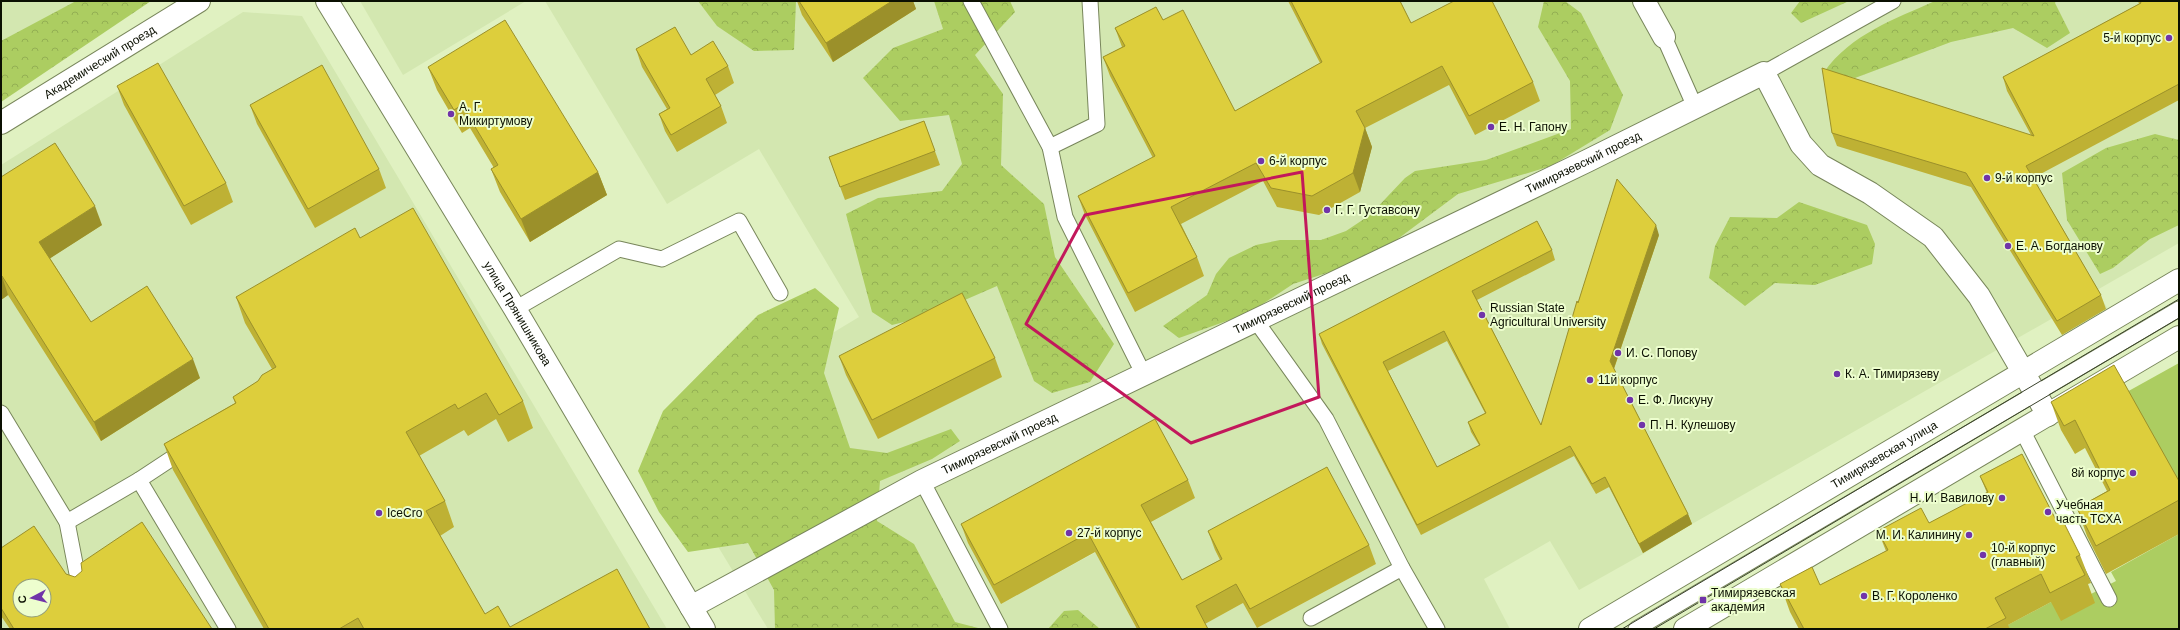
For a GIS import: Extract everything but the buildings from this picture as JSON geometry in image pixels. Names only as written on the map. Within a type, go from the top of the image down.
[{"type":"street","name":"Академический проезд","points":[[1,123],[199,1]]},
{"type":"street","name":"улица Прянишникова","points":[[327,1],[515,309],[704,629]]},
{"type":"street","points":[[1644,1],[1664,37]]},
{"type":"street","points":[[1764,73],[1801,144],[1820,165],[1870,192],[1933,237],[1979,296],[2048,415]]},
{"type":"street","name":"Тимирязевский проезд","points":[[691,607],[922,481],[1143,373],[1256,321],[1764,73]]},
{"type":"street","name":"Тимирязевская улица","points":[[1590,629],[2179,280]]},
{"type":"street","points":[[1685,629],[2179,337]]},
{"type":"lane","points":[[971,1],[1050,147],[1065,217],[1143,373]]},
{"type":"lane","points":[[1050,147],[1097,124],[1090,1]]},
{"type":"lane","name":"Тимирязевский проезд","points":[[1764,73],[1893,1]]},
{"type":"lane","points":[[1664,37],[1696,107]]},
{"type":"lane","points":[[515,309],[619,249],[662,259],[739,221],[780,293]]},
{"type":"lane","points":[[1636,629],[2179,309]]},
{"type":"lane","points":[[1256,321],[1326,419],[1402,568],[1436,629]]},
{"type":"lane","points":[[1,413],[67,522],[79,584]]},
{"type":"lane","points":[[2022,430],[2109,599]]},
{"type":"lane","points":[[67,522],[139,480],[198,442]]},
{"type":"lane","points":[[139,480],[228,629]]},
{"type":"lane","points":[[922,481],[1000,629]]},
{"type":"lane","points":[[1311,618],[1402,568]]},
{"type":"highlighted area","points":[[1302,172],[1319,397],[1191,443],[1026,324],[1085,215]]},
{"type":"shaded area","points":[[1,1],[113,1],[1,72]]},
{"type":"shaded area","points":[[360,1],[526,1],[403,75]]},
{"type":"shaded area","name":"Russian State Agricultural University","points":[[545,1],[2179,1],[2179,243],[2097,290],[2110,313],[2065,339],[2053,318],[1579,590],[1550,541],[1484,579],[1510,629],[1205,629],[1203,625],[1243,603],[1257,628],[1376,564],[1215,550],[1229,578],[1189,599],[1148,524],[1195,498],[1095,552],[1137,629],[768,629],[705,525],[650,443],[859,317],[759,149],[667,204]]},
{"type":"shaded area","points":[[243,12],[302,16],[667,629],[1,629],[1,165]]},
{"type":"green space","points":[[76,1],[151,1],[1,102],[1,41]]},
{"type":"green space","points":[[698,1],[796,1],[794,50],[754,51],[717,26]]},
{"type":"green space","points":[[934,1],[1010,1],[1015,12],[975,55],[1003,94],[1001,165],[1044,204],[1055,257],[1114,344],[1090,382],[1052,393],[1034,381],[997,286],[928,316],[892,325],[872,312],[846,214],[878,198],[942,191],[962,164],[949,115],[900,121],[863,78],[893,48],[943,29]]},
{"type":"green space","points":[[1544,1],[1565,1],[1581,13],[1623,95],[1610,130],[1551,166],[1458,194],[1395,241],[1345,267],[1293,284],[1249,313],[1179,338],[1163,326],[1207,295],[1216,274],[1229,258],[1256,245],[1280,240],[1321,240],[1346,231],[1370,215],[1405,178],[1415,171],[1486,160],[1571,129],[1570,81],[1538,27]]},
{"type":"green space","points":[[1800,1],[1849,1],[1801,23],[1791,13]]},
{"type":"green space","points":[[1935,1],[2056,1],[2055,3],[2070,33],[2047,48],[2013,28],[1951,42],[1855,78],[1824,72],[1847,47],[1860,38],[1889,21]]},
{"type":"green space","points":[[2155,134],[2179,140],[2179,225],[2150,239],[2113,268],[2100,274],[2067,220],[2062,173],[2106,148]]},
{"type":"green space","points":[[1799,202],[1867,225],[1875,244],[1872,264],[1815,285],[1775,283],[1745,306],[1709,278],[1715,246],[1730,217],[1777,218]]},
{"type":"green space","points":[[815,288],[839,308],[824,373],[850,448],[887,453],[951,429],[960,441],[932,459],[880,481],[877,521],[914,544],[955,622],[982,629],[775,629],[774,590],[748,543],[688,552],[659,512],[638,471],[663,411],[758,315]]},
{"type":"green space","points":[[2179,363],[2179,491],[2125,393]]},
{"type":"green space","points":[[2179,534],[2179,629],[2007,629],[2006,626],[2051,602],[2091,594],[2116,581],[2111,572]]},
{"type":"green space","points":[[1078,610],[1100,629],[1048,629],[1064,611]]},
{"type":"tram line","points":[[1622,629],[2179,299]]},
{"type":"tram line","points":[[1654,629],[2179,318]]},
{"type":"place","name":"5-й корпус","points":[[2169,38]]},
{"type":"place","name":"А. Г. Микиртумову","points":[[451,114]]},
{"type":"place","name":"Е. Н. Гапону","points":[[1491,127]]},
{"type":"place","name":"6-й корпус","points":[[1261,161]]},
{"type":"place","name":"9-й корпус","points":[[1987,178]]},
{"type":"place","name":"Г. Г. Густавсону","points":[[1327,210]]},
{"type":"place","name":"Е. А. Богданову","points":[[2008,246]]},
{"type":"place","name":"Russian State Agricultural University","points":[[1482,315]]},
{"type":"place","name":"И. С. Попову","points":[[1618,353]]},
{"type":"place","name":"К. А. Тимирязеву","points":[[1837,374]]},
{"type":"place","name":"11й корпус","points":[[1590,380]]},
{"type":"place","name":"Е. Ф. Лискуну","points":[[1630,400]]},
{"type":"place","name":"П. Н. Кулешову","points":[[1642,425]]},
{"type":"place","name":"8й корпус","points":[[2133,473]]},
{"type":"place","name":"Н. И. Вавилову","points":[[2002,498]]},
{"type":"place","name":"Учебная часть ТСХА","points":[[2048,512]]},
{"type":"place","name":"IceCro","points":[[379,513]]},
{"type":"place","name":"27-й корпус","points":[[1069,533]]},
{"type":"place","name":"М. И. Калинину","points":[[1969,535]]},
{"type":"place","name":"10-й корпус (главный)","points":[[1983,555]]},
{"type":"place","name":"В. Г. Короленко","points":[[1864,596]]},
{"type":"place","name":"Тимирязевская академия","points":[[1703,600]]}]
